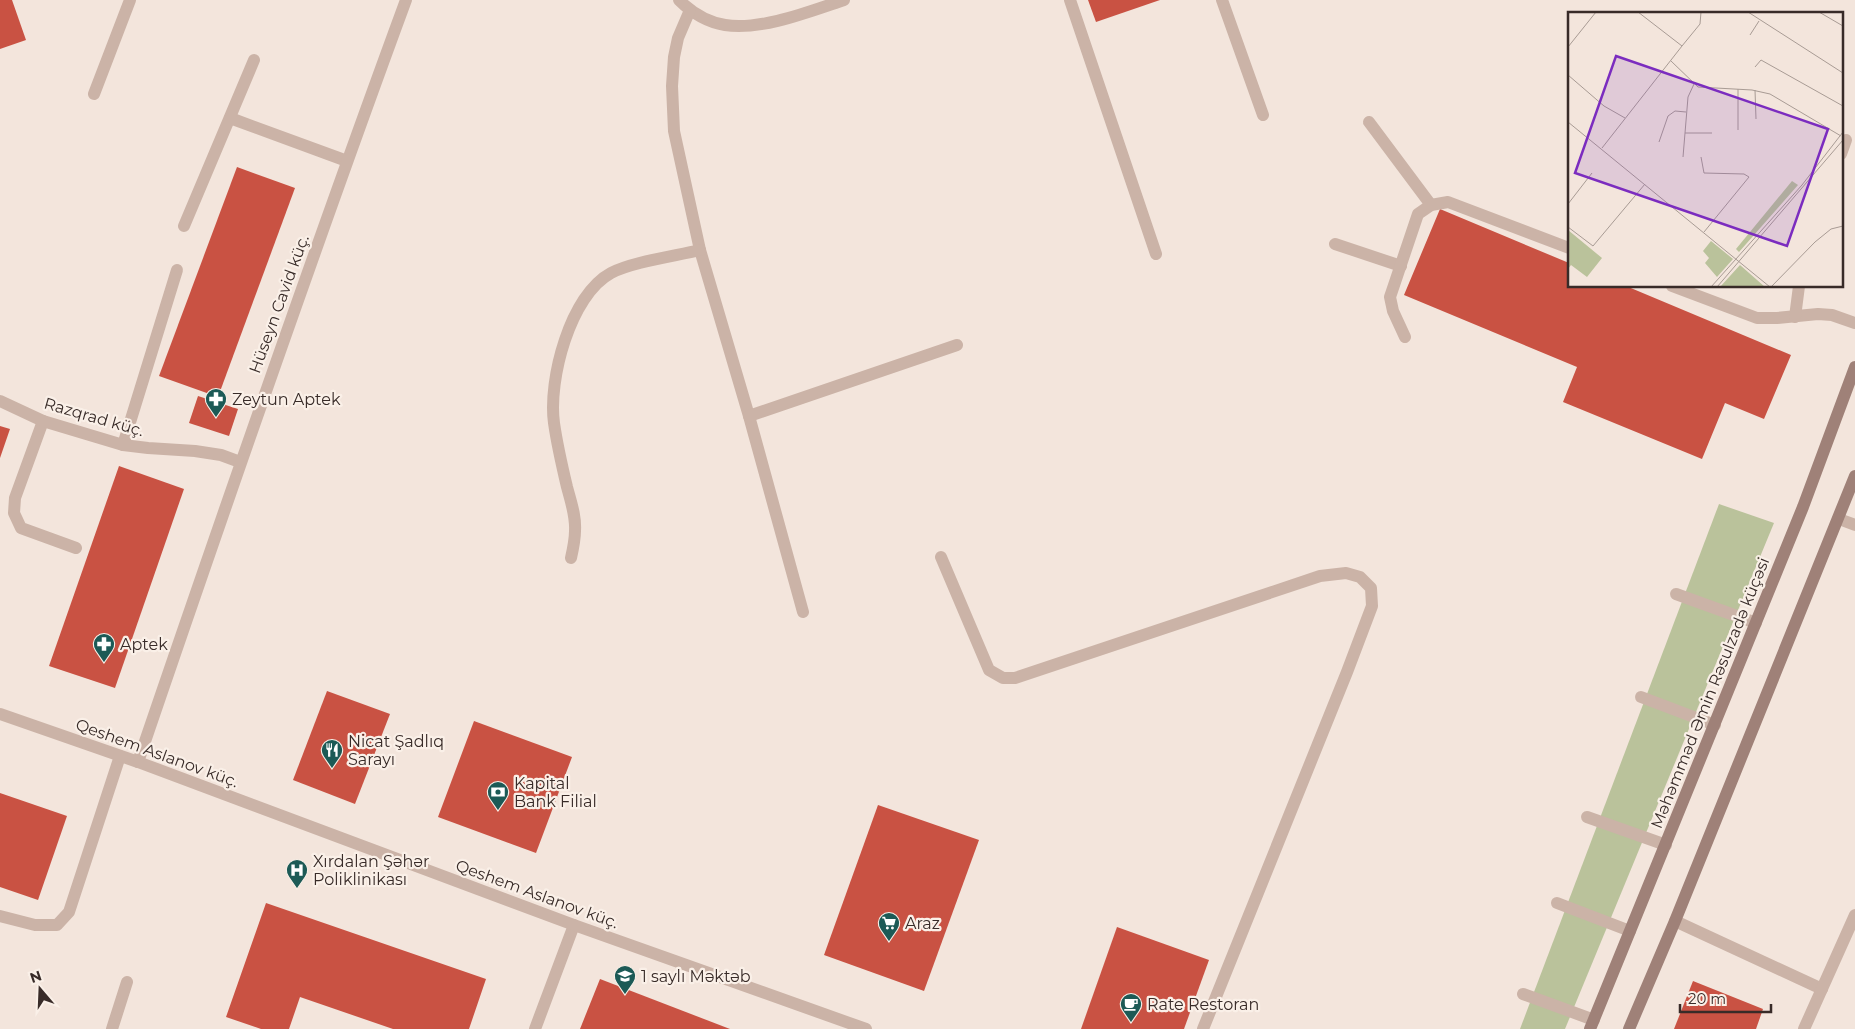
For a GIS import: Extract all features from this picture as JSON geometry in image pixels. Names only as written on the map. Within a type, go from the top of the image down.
[{"type":"main road","name":"Məhəmməd Əmin Rəsulzadə küçəsi","points":[[1592,1024],[1804,507],[1855,367]]},
{"type":"main road","points":[[1629,1029],[1675,921],[1855,476]]},
{"type":"street","points":[[94,94],[130,0]]},
{"type":"street","name":"Hüseyn Cavid küç.","points":[[138,762],[240,462],[406,0]]},
{"type":"street","points":[[678,0],[690,10],[709,20],[726,25],[755,24],[791,18],[844,0]]},
{"type":"street","points":[[1070,0],[1156,254]]},
{"type":"street","points":[[1222,0],[1263,116]]},
{"type":"street","points":[[690,10],[678,38],[674,57],[672,86],[674,131],[700,250],[749,416],[803,612]]},
{"type":"street","points":[[184,226],[254,60]]},
{"type":"street","points":[[230,118],[347,161]]},
{"type":"street","points":[[1369,122],[1431,205]]},
{"type":"street","points":[[1842,151],[1846,140]]},
{"type":"street","points":[[1405,337],[1393,311],[1390,297],[1418,214],[1431,205],[1448,202],[1568,248]]},
{"type":"street","points":[[1334,244],[1401,266]]},
{"type":"street","points":[[571,558],[575,532],[573,507],[554,422],[552,391],[569,327],[597,283],[612,273],[639,264],[700,250]]},
{"type":"street","points":[[123,445],[177,270]]},
{"type":"street","points":[[1677,288],[1757,318],[1818,314],[1832,315],[1855,323]]},
{"type":"street","points":[[1795,317],[1799,288]]},
{"type":"street","points":[[749,416],[957,345]]},
{"type":"street","name":"Razqrad küç.","points":[[0,401],[43,421],[123,445],[195,450],[221,455],[240,462]]},
{"type":"street","points":[[43,421],[15,498],[14,514],[21,528],[76,548]]},
{"type":"street","points":[[1839,519],[1855,525]]},
{"type":"street","points":[[941,557],[989,670],[1003,678],[1015,678],[1320,576],[1346,573],[1360,577],[1371,588],[1372,606],[1347,672],[1203,1029]]},
{"type":"street","points":[[1676,594],[1756,623]]},
{"type":"street","points":[[1641,697],[1715,725]]},
{"type":"street","name":"Qeshem Aslanov küç.","points":[[0,714],[138,762],[574,925],[866,1029]]},
{"type":"street","points":[[0,916],[35,925],[57,925],[69,912],[120,756]]},
{"type":"street","points":[[1587,817],[1666,845]]},
{"type":"street","points":[[1557,903],[1630,931]]},
{"type":"street","points":[[1804,1029],[1855,915]]},
{"type":"street","points":[[1675,921],[1822,989]]},
{"type":"street","points":[[535,1029],[574,925]]},
{"type":"street","points":[[112,1029],[127,982]]},
{"type":"street","points":[[1524,994],[1592,1024]]},
{"type":"green space","points":[[1719,504],[1774,523],[1565,1029],[1520,1029]]},
{"type":"building","points":[[0,0],[12,0],[26,40],[0,49]]},
{"type":"building","points":[[1088,0],[1160,0],[1096,22]]},
{"type":"building","points":[[237,167],[295,188],[218,397],[159,376]]},
{"type":"building","points":[[1440,209],[1568,263],[1568,288],[1631,288],[1791,355],[1764,419],[1725,403],[1702,459],[1563,402],[1577,367],[1404,295]]},
{"type":"building","points":[[198,396],[238,409],[229,436],[189,423]]},
{"type":"building","points":[[0,426],[10,429],[0,458]]},
{"type":"building","points":[[119,466],[184,489],[115,688],[49,666]]},
{"type":"building","points":[[327,691],[390,714],[355,804],[293,780]]},
{"type":"building","points":[[474,721],[572,757],[536,853],[438,817]]},
{"type":"building","points":[[0,793],[67,816],[38,900],[0,887]]},
{"type":"building","points":[[878,805],[979,840],[924,991],[824,955]]},
{"type":"building","points":[[266,903],[486,979],[469,1029],[393,1029],[300,997],[289,1029],[261,1029],[226,1017]]},
{"type":"building","points":[[1117,927],[1209,960],[1184,1029],[1081,1029]]},
{"type":"building","points":[[600,979],[730,1029],[580,1029]]},
{"type":"building","points":[[1693,981],[1763,1009],[1756,1029],[1674,1029]]},
{"type":"place","name":"Zeytun Aptek","points":[[216,418]]},
{"type":"place","name":"Aptek","points":[[104,663]]},
{"type":"place","name":"Nicat Şadlıq Sarayı","points":[[332,769]]},
{"type":"place","name":"Kapital Bank Filial","points":[[498,811]]},
{"type":"place","name":"Xırdalan Şəhər Poliklinikası","points":[[297,889]]},
{"type":"place","name":"Araz","points":[[889,942]]},
{"type":"place","name":"1 saylı Məktəb","points":[[625,995]]},
{"type":"place","name":"Rate Restoran","points":[[1131,1023]]}]
